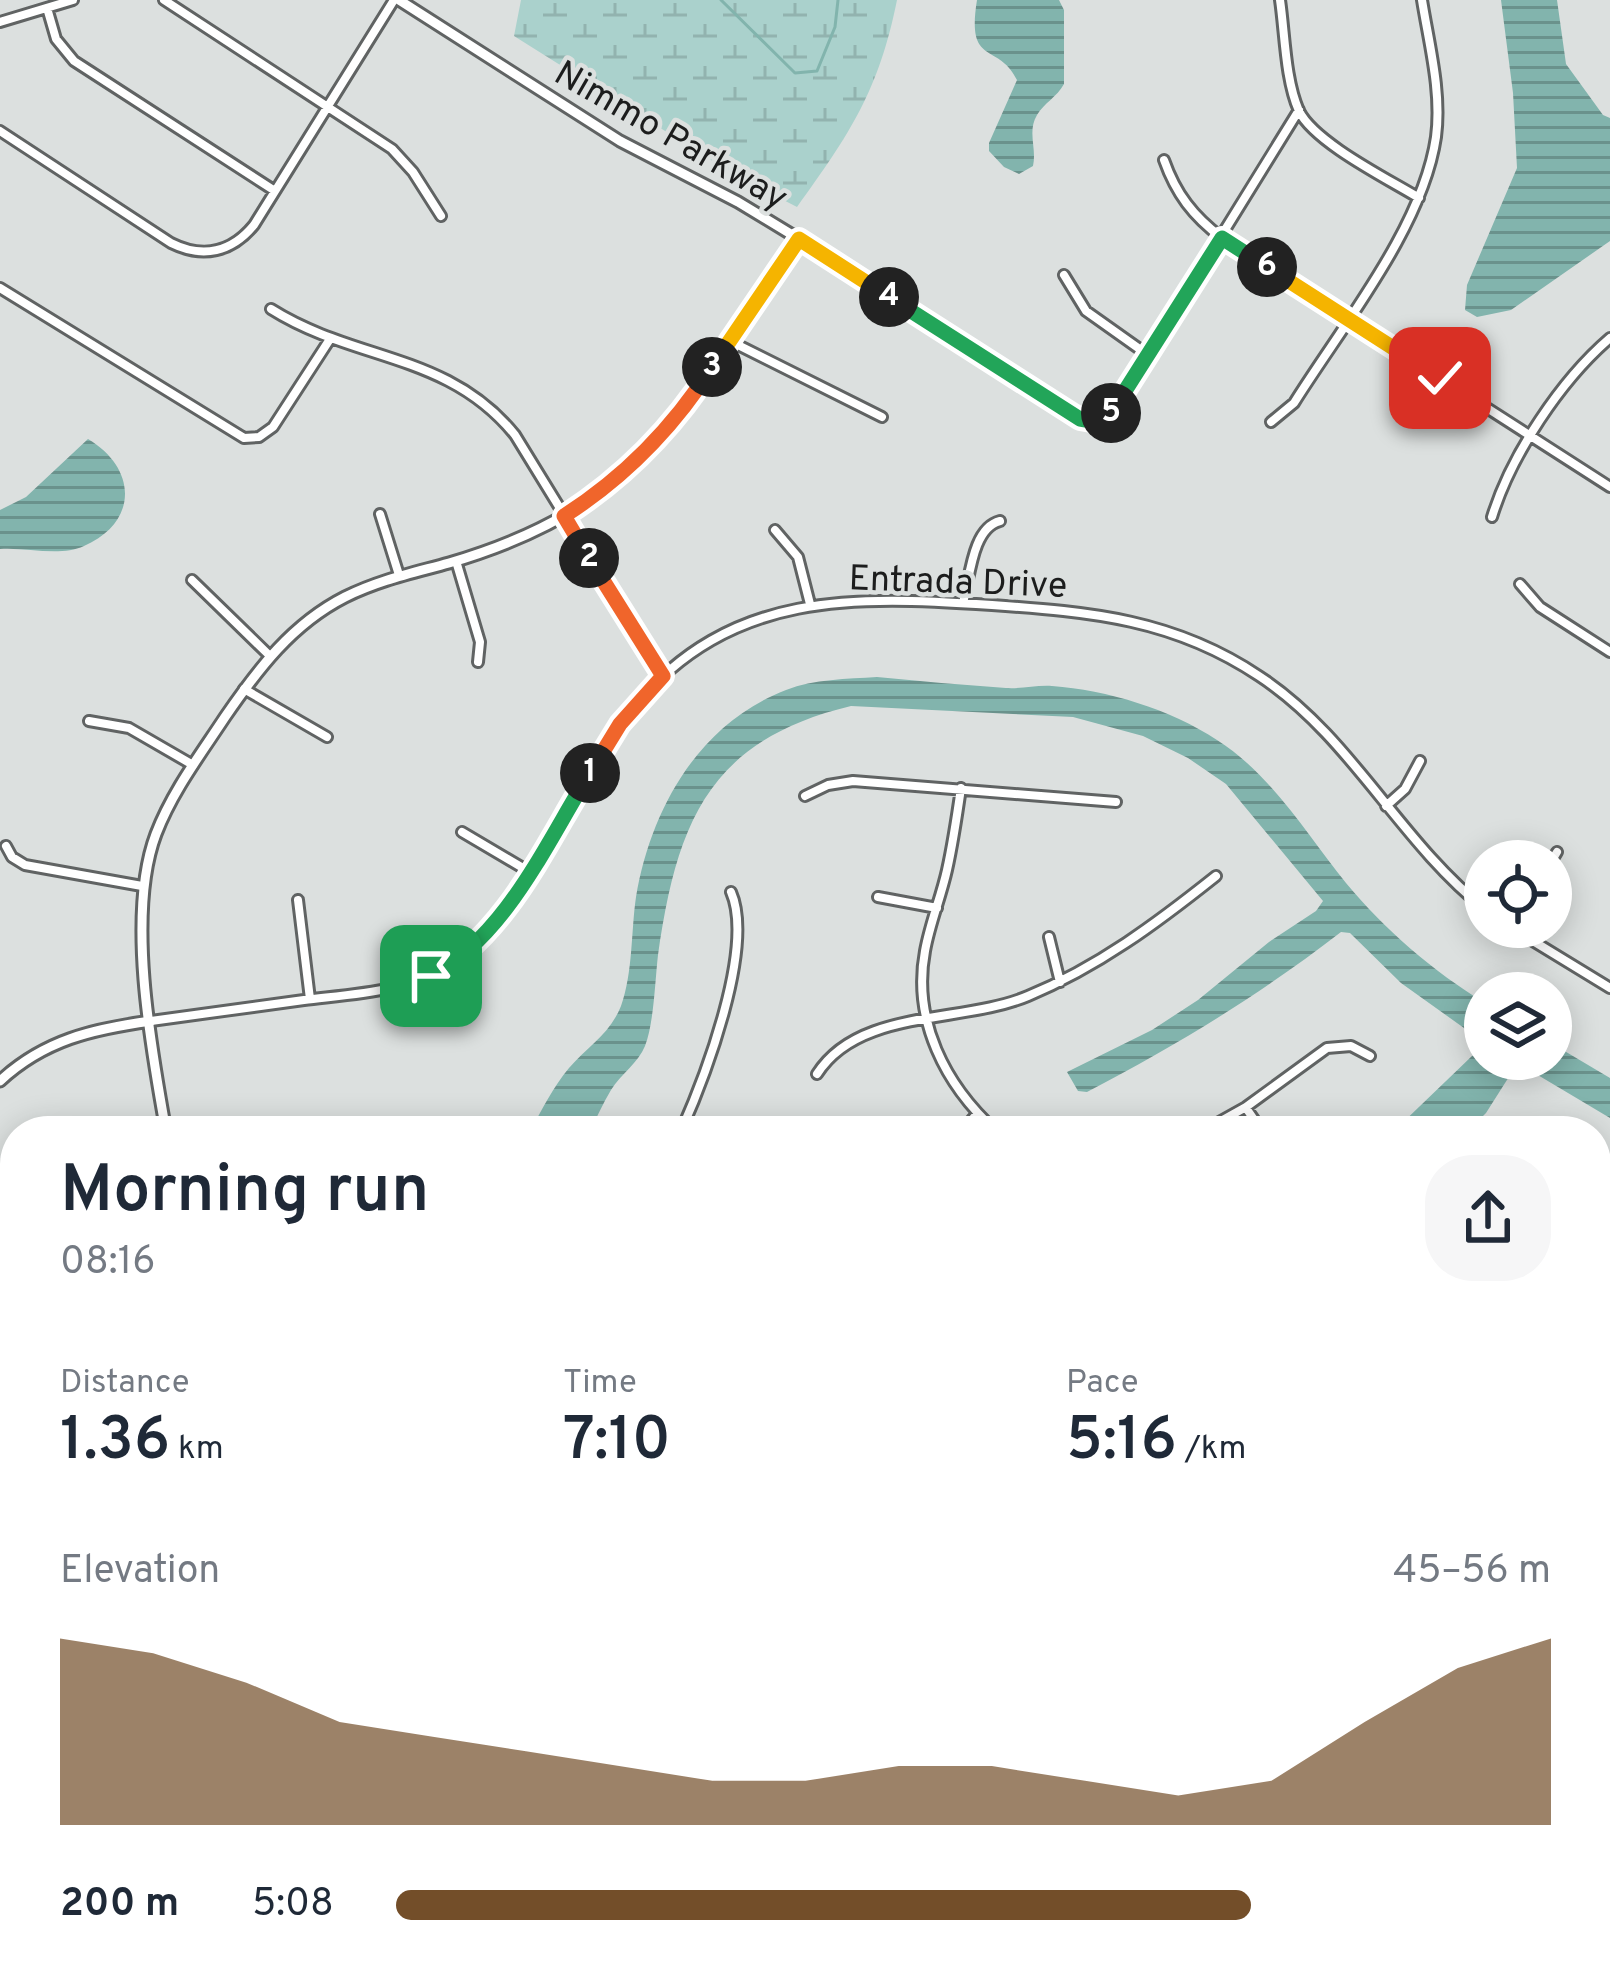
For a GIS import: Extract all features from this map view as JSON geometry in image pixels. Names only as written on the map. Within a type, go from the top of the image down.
[{"type":"street","points":[[0,22],[73,0]]},
{"type":"street","points":[[164,0],[400,156],[441,216]]},
{"type":"street","points":[[0,131],[171,243],[190,251],[220,250],[238,242],[275,191],[397,0]]},
{"type":"street","name":"Nimmo Parkway","points":[[397,0],[620,141],[799,239],[1080,419],[1102,420],[1113,411],[1148,356]]},
{"type":"street","points":[[1280,0],[1299,110],[1320,133],[1419,198]]},
{"type":"street","points":[[1271,422],[1294,403],[1419,198],[1433,151],[1437,110],[1423,0]]},
{"type":"street","points":[[47,8],[56,38],[74,61],[275,191]]},
{"type":"street","points":[[1064,275],[1086,311],[1148,356],[1299,110]]},
{"type":"street","points":[[1164,160],[1189,209],[1222,238],[1610,487]]},
{"type":"street","points":[[164,1116],[141,928],[142,886],[155,836],[193,765],[244,689],[270,656],[320,611],[399,575],[456,561],[564,516],[609,485],[657,440],[693,396],[799,239]]},
{"type":"street","points":[[0,287],[244,438],[260,437],[273,428],[330,339]]},
{"type":"street","points":[[272,310],[330,339],[403,360],[475,394],[515,436],[663,676]]},
{"type":"street","points":[[1492,517],[1502,486],[1532,437],[1578,369],[1610,338]]},
{"type":"street","points":[[729,341],[882,417]]},
{"type":"street","points":[[380,514],[399,575]]},
{"type":"street","points":[[964,603],[982,533],[990,523],[1000,521]]},
{"type":"street","points":[[775,530],[799,557],[810,604]]},
{"type":"street","points":[[456,561],[479,642],[478,662]]},
{"type":"street","points":[[192,580],[270,656]]},
{"type":"street","points":[[1520,584],[1540,607],[1610,652]]},
{"type":"street","name":"Entrada Drive","points":[[0,1081],[28,1059],[100,1028],[397,988],[451,965],[489,931],[620,724],[663,676],[750,622],[810,604],[875,598],[1094,612],[1169,631],[1214,649],[1260,676],[1302,709],[1422,851],[1464,890]]},
{"type":"street","points":[[244,689],[327,737]]},
{"type":"street","points":[[89,721],[129,728],[193,765]]},
{"type":"street","points":[[1386,806],[1413,779],[1420,761]]},
{"type":"street","points":[[805,796],[828,785],[853,781],[1116,802]]},
{"type":"street","points":[[961,788],[923,963],[927,1021],[950,1079],[977,1114]]},
{"type":"street","points":[[462,832],[529,871]]},
{"type":"street","points":[[6,846],[25,865],[142,886]]},
{"type":"street","points":[[817,1074],[847,1043],[881,1029],[1005,1005],[1060,982],[1142,934],[1216,877]]},
{"type":"street","points":[[687,1116],[721,1031],[738,926],[731,892]]},
{"type":"street","points":[[878,896],[937,908]]},
{"type":"street","points":[[298,900],[310,999]]},
{"type":"street","points":[[1049,937],[1060,982]]},
{"type":"street","points":[[1544,948],[1610,988]]},
{"type":"street","points":[[1230,1116],[1327,1048],[1351,1046],[1370,1056]]},
{"type":"street","points":[[1246,1107],[1252,1116]]},
{"type":"green space","points":[[521,0],[897,0],[881,60],[860,110],[797,207],[735,175],[514,36]]},
{"type":"shaded area","points":[[977,0],[1059,0],[1064,10],[1064,84],[1037,115],[1033,166],[1019,174],[989,151],[1017,80],[980,45]]},
{"type":"shaded area","points":[[1501,0],[1557,0],[1566,64],[1610,118],[1610,241],[1511,310],[1477,317],[1465,310],[1467,285],[1517,168]]},
{"type":"shaded area","points":[[88,439],[104,451],[123,479],[125,494],[115,523],[102,536],[75,549],[0,549],[0,510],[26,497]]},
{"type":"shaded area","points":[[877,677],[1006,688],[1073,688],[1138,703],[1199,729],[1254,770],[1393,933],[1464,989],[1464,1028],[1401,983],[1350,933],[1341,932],[1186,1037],[1087,1092],[1078,1091],[1067,1072],[1152,1030],[1198,1000],[1323,901],[1226,784],[1143,736],[1073,717],[851,706],[803,721],[764,741],[708,793],[676,865],[642,1052],[611,1090],[598,1116],[538,1116],[563,1075],[605,1032],[621,1006],[643,864],[653,832],[684,773],[728,724],[755,705],[808,684]]},
{"type":"shaded area","points":[[1572,1055],[1610,1078],[1607,1116],[1546,1080],[1572,1080]]},
{"type":"shaded area","points":[[1464,1064],[1464,1080],[1507,1080],[1483,1116],[1410,1116]]},
{"type":"waterway","points":[[721,0],[795,73],[817,71],[835,27],[838,0]]},
{"type":"route","points":[[431,976],[466,955],[489,931],[620,724],[663,676],[564,516],[609,485],[678,416],[799,239],[1086,422],[1102,420],[1113,411],[1222,238],[1440,378]]}]
